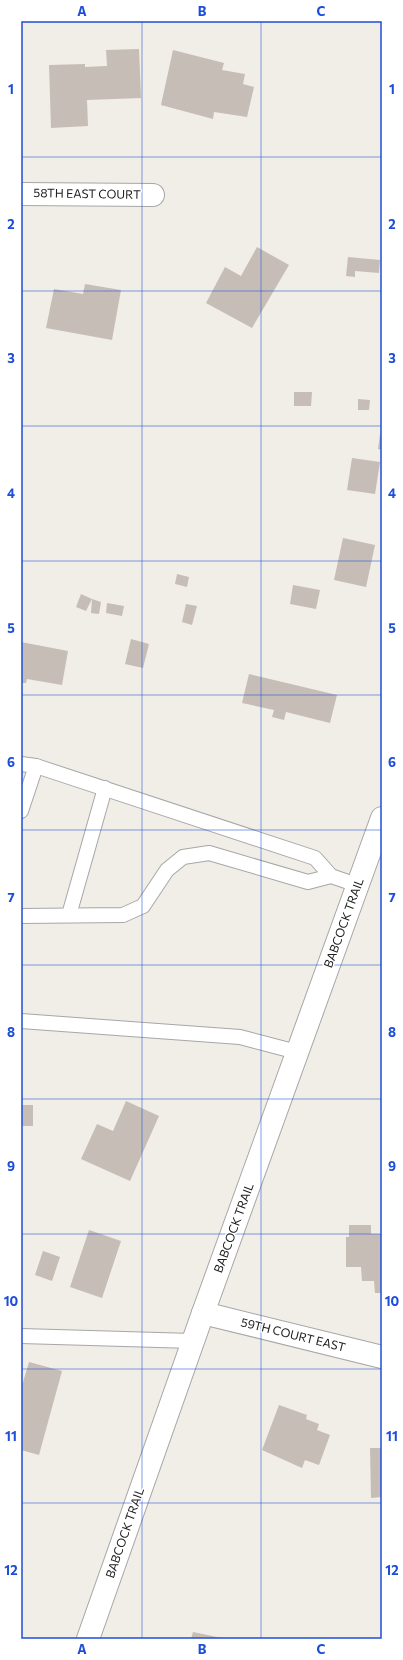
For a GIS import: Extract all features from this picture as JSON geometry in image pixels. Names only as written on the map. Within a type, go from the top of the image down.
[{"type":"street","name":"58TH EAST COURT","points":[[21,194],[153,195]]},
{"type":"street","name":"BABCOCK TRAIL","points":[[88,1639],[203,1313],[382,818]]},
{"type":"street","name":"59TH COURT EAST","points":[[203,1313],[382,1357]]},
{"type":"lane","points":[[21,764],[36,766],[105,788],[315,858],[331,876],[357,885]]},
{"type":"lane","points":[[21,811],[36,766]]},
{"type":"lane","points":[[69,915],[105,788]]},
{"type":"lane","points":[[21,916],[123,915],[143,906],[167,870],[183,857],[210,854],[308,882],[331,876]]},
{"type":"lane","points":[[21,1021],[240,1036],[297,1052]]},
{"type":"lane","points":[[21,1336],[193,1341]]},
{"type":"building","points":[[139,49],[141,98],[87,100],[88,126],[51,128],[49,65],[85,64],[85,67],[107,66],[106,50]]},
{"type":"building","points":[[173,50],[224,63],[222,70],[245,74],[243,84],[254,87],[247,117],[214,112],[213,119],[161,105]]},
{"type":"building","points":[[257,247],[289,265],[252,328],[206,303],[225,267],[241,276]]},
{"type":"building","points":[[348,257],[380,260],[379,273],[355,271],[355,277],[346,276]]},
{"type":"building","points":[[85,284],[121,290],[112,340],[46,328],[54,289],[83,294]]},
{"type":"building","points":[[294,392],[312,392],[311,406],[294,406]]},
{"type":"building","points":[[358,399],[370,400],[369,410],[358,410]]},
{"type":"building","points":[[380,434],[382,434],[382,450],[378,449]]},
{"type":"building","points":[[352,458],[380,462],[375,494],[347,490]]},
{"type":"building","points":[[343,538],[375,545],[366,587],[334,580]]},
{"type":"building","points":[[177,574],[189,577],[187,587],[175,584]]},
{"type":"building","points":[[293,585],[320,590],[316,609],[290,604]]},
{"type":"building","points":[[81,594],[92,599],[86,611],[76,607]]},
{"type":"building","points":[[92,599],[101,602],[99,614],[91,613]]},
{"type":"building","points":[[107,603],[124,606],[122,616],[106,613]]},
{"type":"building","points":[[186,604],[197,606],[192,625],[182,622]]},
{"type":"building","points":[[131,639],[149,644],[143,668],[125,664]]},
{"type":"building","points":[[21,642],[68,651],[62,685],[27,679],[26,683],[21,683]]},
{"type":"building","points":[[249,674],[337,695],[330,723],[286,712],[284,720],[272,717],[274,710],[242,703]]},
{"type":"building","points":[[126,1101],[159,1116],[130,1181],[81,1159],[97,1124],[113,1131]]},
{"type":"building","points":[[21,1105],[33,1105],[33,1126],[21,1126]]},
{"type":"building","points":[[349,1225],[371,1225],[371,1234],[382,1234],[382,1293],[375,1293],[374,1281],[362,1281],[361,1267],[346,1267],[346,1237],[349,1237]]},
{"type":"building","points":[[89,1230],[121,1241],[102,1298],[70,1287]]},
{"type":"building","points":[[43,1251],[60,1257],[52,1281],[35,1275]]},
{"type":"building","points":[[29,1362],[62,1371],[39,1455],[21,1450],[21,1389]]},
{"type":"building","points":[[279,1405],[307,1415],[306,1419],[319,1424],[317,1430],[330,1435],[319,1465],[305,1460],[302,1468],[262,1450]]},
{"type":"building","points":[[370,1448],[382,1448],[382,1497],[371,1498]]},
{"type":"building","points":[[193,1632],[222,1638],[222,1639],[191,1639]]}]
